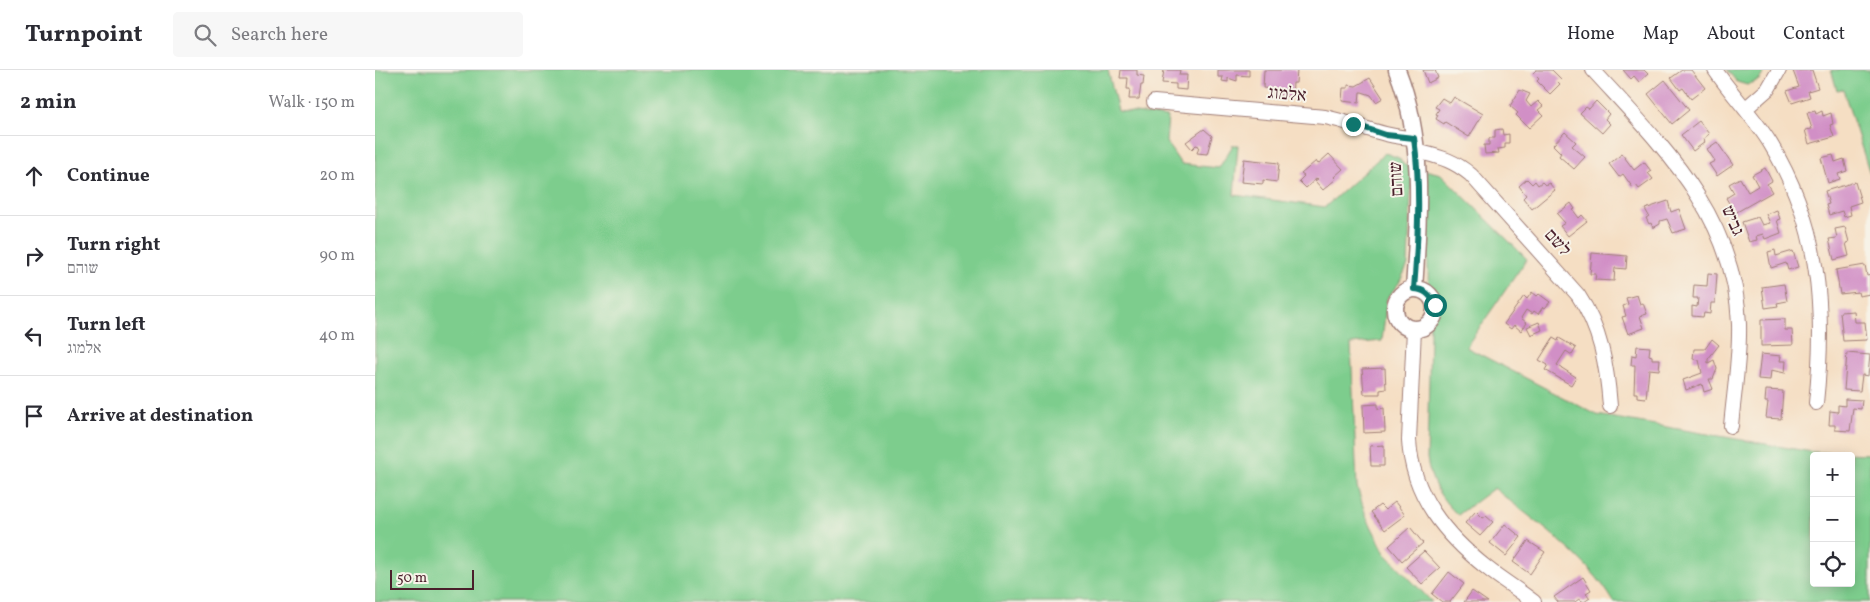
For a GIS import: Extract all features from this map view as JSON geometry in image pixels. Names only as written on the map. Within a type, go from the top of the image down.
[{"type":"street","name":"שוהם","points":[[1397,70],[1407,102],[1415,144],[1419,210],[1414,289]]},
{"type":"street","name":"גביש","points":[[1593,70],[1681,169],[1705,207],[1723,246],[1734,284],[1739,322],[1731,426]]},
{"type":"street","points":[[1715,70],[1769,142],[1786,172],[1809,232],[1815,262],[1821,320],[1820,358],[1815,403]]},
{"type":"street","points":[[1745,109],[1768,89],[1779,70]]},
{"type":"street","name":"אלמוג","points":[[1154,102],[1325,117],[1348,122],[1415,144]]},
{"type":"street","name":"לשם","points":[[1415,144],[1457,164],[1471,175],[1578,295],[1592,318],[1600,342],[1606,367],[1609,406]]},
{"type":"street","points":[[1414,289],[1423,290],[1429,294],[1435,305],[1435,312],[1429,324],[1414,329],[1404,326],[1399,321],[1395,309],[1399,297],[1404,292],[1414,289]]},
{"type":"street","points":[[1414,329],[1409,449],[1414,476],[1421,493],[1431,510],[1457,542],[1488,569],[1535,602]]},
{"type":"green space","points":[[375,70],[1108,70],[1118,111],[1168,117],[1166,142],[1181,164],[1219,168],[1233,145],[1238,145],[1234,195],[1325,207],[1385,153],[1399,158],[1404,165],[1412,167],[1408,265],[1399,283],[1387,298],[1382,341],[1351,344],[1357,487],[1366,516],[1385,553],[1432,602],[375,602]]},
{"type":"green space","points":[[1727,70],[1766,70],[1759,80],[1747,85],[1737,82]]},
{"type":"green space","points":[[1831,70],[1870,70],[1870,174],[1843,89],[1837,90]]},
{"type":"green space","points":[[1425,170],[1441,174],[1527,259],[1466,347],[1597,415],[1812,452],[1810,452],[1810,587],[1855,587],[1855,453],[1870,454],[1870,602],[1614,602],[1603,585],[1575,555],[1494,488],[1458,515],[1437,490],[1427,458],[1430,336]]},
{"type":"building","points":[[1121,70],[1137,70],[1137,75],[1144,76],[1139,99],[1129,99],[1130,89],[1127,89],[1128,78],[1120,78]]},
{"type":"building","points":[[1164,70],[1180,70],[1179,75],[1187,75],[1186,90],[1176,89],[1176,84],[1162,83]]},
{"type":"building","points":[[1218,70],[1249,70],[1249,76],[1237,75],[1237,81],[1228,78],[1228,82],[1222,81],[1223,77],[1218,77]]},
{"type":"building","points":[[1264,70],[1297,70],[1296,83],[1293,83],[1292,97],[1279,96],[1280,90],[1263,88]]},
{"type":"building","points":[[1423,70],[1435,70],[1438,78],[1428,83]]},
{"type":"building","points":[[1536,70],[1552,70],[1561,79],[1558,82],[1560,84],[1550,94],[1537,81],[1539,79],[1533,73]]},
{"type":"building","points":[[1623,70],[1644,70],[1648,74],[1639,82],[1634,76],[1631,79]]},
{"type":"building","points":[[1682,70],[1691,70],[1705,88],[1691,99],[1683,88],[1680,90],[1671,78]]},
{"type":"building","points":[[1812,70],[1818,88],[1808,91],[1810,97],[1792,103],[1787,91],[1799,87],[1793,71]]},
{"type":"building","points":[[1370,78],[1383,98],[1376,102],[1371,95],[1360,92],[1359,103],[1342,101],[1343,88],[1348,88],[1348,85],[1356,86]]},
{"type":"building","points":[[1665,80],[1689,110],[1672,124],[1648,94]]},
{"type":"building","points":[[1520,90],[1530,94],[1526,101],[1531,107],[1538,101],[1543,106],[1538,110],[1543,115],[1529,128],[1510,106]]},
{"type":"building","points":[[1454,97],[1483,114],[1469,137],[1445,122],[1444,124],[1436,119],[1439,109],[1435,107],[1442,98],[1450,103]]},
{"type":"building","points":[[1596,101],[1609,114],[1605,119],[1610,124],[1602,133],[1580,113],[1586,107],[1589,109]]},
{"type":"building","points":[[1815,111],[1816,114],[1822,111],[1823,116],[1831,113],[1833,124],[1830,125],[1834,137],[1809,144],[1805,130],[1812,129],[1807,113]]},
{"type":"building","points":[[1699,121],[1709,134],[1703,139],[1705,142],[1693,151],[1681,135]]},
{"type":"building","points":[[1204,129],[1212,136],[1207,154],[1197,153],[1199,146],[1196,145],[1192,149],[1186,142]]},
{"type":"building","points":[[1502,129],[1503,135],[1509,134],[1509,143],[1505,143],[1505,148],[1498,149],[1499,153],[1485,154],[1484,145],[1489,145],[1489,138],[1495,138],[1495,130]]},
{"type":"building","points":[[1565,132],[1576,142],[1572,146],[1585,157],[1574,169],[1559,156],[1561,153],[1553,145]]},
{"type":"building","points":[[1717,142],[1733,165],[1717,176],[1709,164],[1715,161],[1707,149]]},
{"type":"building","points":[[1329,154],[1343,169],[1334,177],[1336,179],[1323,190],[1315,181],[1317,178],[1306,188],[1299,181],[1304,176],[1301,174],[1316,161],[1318,164]]},
{"type":"building","points":[[1622,154],[1634,170],[1644,162],[1651,171],[1648,173],[1653,179],[1639,189],[1636,185],[1633,188],[1623,174],[1619,177],[1609,164]]},
{"type":"building","points":[[1833,155],[1835,162],[1844,159],[1847,171],[1838,174],[1840,179],[1828,183],[1821,158]]},
{"type":"building","points":[[1244,159],[1279,163],[1277,182],[1263,180],[1263,184],[1241,182]]},
{"type":"building","points":[[1765,168],[1772,181],[1767,184],[1772,192],[1735,213],[1726,198],[1734,193],[1729,184],[1740,178],[1748,192],[1758,186],[1752,175]]},
{"type":"building","points":[[1527,179],[1532,184],[1535,181],[1538,185],[1542,182],[1545,185],[1549,183],[1555,190],[1532,209],[1523,198],[1526,195],[1519,186]]},
{"type":"building","points":[[1855,182],[1861,202],[1849,206],[1851,215],[1844,217],[1842,211],[1829,215],[1826,205],[1829,204],[1825,191]]},
{"type":"building","points":[[1668,201],[1671,212],[1679,209],[1686,229],[1673,233],[1667,219],[1660,221],[1660,224],[1653,228],[1651,223],[1649,224],[1646,218],[1649,216],[1645,209]]},
{"type":"building","points":[[1571,203],[1575,209],[1573,210],[1579,218],[1582,215],[1587,221],[1568,236],[1560,226],[1565,223],[1557,214]]},
{"type":"building","points":[[1777,210],[1780,219],[1777,220],[1781,233],[1765,239],[1763,234],[1756,236],[1757,240],[1749,242],[1742,222],[1758,217],[1762,225],[1770,223],[1766,214]]},
{"type":"building","points":[[1845,227],[1849,242],[1846,243],[1849,256],[1834,260],[1829,239],[1837,238],[1835,229]]},
{"type":"building","points":[[1775,250],[1776,256],[1793,251],[1798,267],[1788,270],[1786,263],[1771,268],[1768,252]]},
{"type":"building","points":[[1592,253],[1627,256],[1626,269],[1615,268],[1614,281],[1595,280],[1596,274],[1590,274]]},
{"type":"building","points":[[1865,265],[1867,276],[1870,275],[1870,294],[1859,296],[1858,292],[1840,294],[1836,270]]},
{"type":"building","points":[[1708,273],[1717,274],[1715,303],[1711,303],[1710,314],[1704,313],[1703,317],[1692,316],[1692,306],[1697,307],[1698,298],[1693,298],[1694,285],[1707,286]]},
{"type":"building","points":[[1784,284],[1787,301],[1777,303],[1778,306],[1765,308],[1762,287]]},
{"type":"building","points":[[1532,292],[1537,296],[1539,294],[1550,302],[1538,314],[1534,311],[1532,314],[1526,310],[1521,318],[1527,323],[1521,331],[1514,325],[1511,329],[1504,324],[1524,296],[1527,299]]},
{"type":"building","points":[[1637,295],[1640,304],[1643,303],[1647,314],[1640,316],[1644,328],[1628,334],[1622,317],[1626,316],[1623,306],[1628,304],[1626,298]]},
{"type":"building","points":[[1854,311],[1855,322],[1865,322],[1867,340],[1843,341],[1840,312]]},
{"type":"building","points":[[1785,319],[1785,330],[1792,330],[1793,345],[1761,346],[1761,320]]},
{"type":"building","points":[[1539,322],[1542,330],[1531,335],[1527,327]]},
{"type":"building","points":[[1553,338],[1558,341],[1559,338],[1576,348],[1572,355],[1566,351],[1557,365],[1576,377],[1571,385],[1545,370],[1548,365],[1539,360]]},
{"type":"building","points":[[1712,339],[1719,345],[1708,359],[1708,363],[1714,360],[1717,369],[1713,379],[1709,379],[1713,389],[1704,392],[1702,384],[1686,390],[1683,380],[1702,373],[1699,360],[1693,359],[1694,349],[1705,349]]},
{"type":"building","points":[[1637,346],[1650,347],[1649,355],[1652,356],[1652,359],[1660,359],[1659,370],[1649,369],[1646,398],[1637,397],[1637,393],[1634,393],[1635,365],[1631,365],[1632,355],[1636,356]]},
{"type":"building","points":[[1847,353],[1870,355],[1868,376],[1862,375],[1860,391],[1844,390]]},
{"type":"building","points":[[1761,354],[1781,356],[1780,361],[1786,361],[1785,373],[1771,370],[1770,380],[1758,379]]},
{"type":"building","points":[[1385,368],[1386,389],[1380,390],[1380,394],[1364,394],[1362,369]]},
{"type":"building","points":[[1766,390],[1783,391],[1781,419],[1766,418],[1768,402],[1765,402]]},
{"type":"building","points":[[1845,399],[1862,400],[1861,409],[1853,408],[1850,431],[1835,430],[1835,425],[1829,425],[1830,411],[1838,412],[1838,405],[1845,406]]},
{"type":"building","points":[[1378,404],[1378,409],[1384,408],[1385,432],[1364,433],[1363,405]]},
{"type":"building","points":[[1384,445],[1384,466],[1371,466],[1370,446]]},
{"type":"building","points":[[1395,502],[1405,515],[1385,530],[1371,512],[1380,505],[1385,510]]},
{"type":"building","points":[[1476,511],[1483,518],[1486,516],[1493,522],[1480,536],[1465,523]]},
{"type":"building","points":[[1505,524],[1521,537],[1506,556],[1490,543]]},
{"type":"building","points":[[1410,527],[1423,543],[1402,561],[1389,546]]},
{"type":"building","points":[[1528,541],[1545,552],[1530,574],[1513,562]]},
{"type":"building","points":[[1424,551],[1440,568],[1422,584],[1406,567]]},
{"type":"building","points":[[1449,572],[1464,584],[1450,602],[1442,602],[1432,594]]},
{"type":"building","points":[[1583,577],[1591,590],[1586,593],[1590,598],[1584,602],[1579,599],[1575,602],[1558,602],[1554,597]]},
{"type":"building","points":[[1472,591],[1488,602],[1464,602]]},
{"type":"route","points":[[1353,124],[1386,135],[1414,138],[1419,183],[1419,210],[1414,289],[1423,290],[1429,294],[1435,305]]}]
